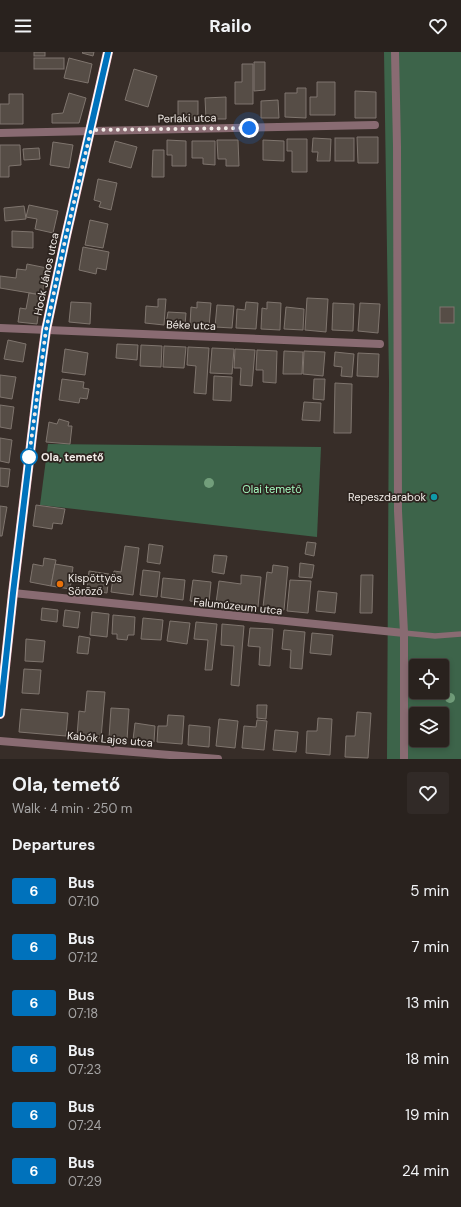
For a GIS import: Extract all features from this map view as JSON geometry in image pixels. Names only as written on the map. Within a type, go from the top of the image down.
[{"type":"main road","name":"Hock János utca","points":[[0,714],[2,669],[46,330],[108,52]]},
{"type":"street","points":[[395,52],[398,146],[398,511],[404,633],[404,759]]},
{"type":"street","name":"Perlaki utca","points":[[0,133],[375,125]]},
{"type":"street","name":"Béke utca","points":[[0,328],[380,344]]},
{"type":"street","name":"Falumúzeum utca","points":[[13,593],[404,633]]},
{"type":"street","name":"Kabók Lajos utca","points":[[0,742],[218,759]]},
{"type":"lane","name":"Falumúzeum utca","points":[[404,633],[435,636],[461,634]]},
{"type":"green space","points":[[384,52],[461,52],[461,759],[387,759],[389,381]]},
{"type":"green space","name":"Olai temető","points":[[48,444],[321,447],[317,537],[40,505]]},
{"type":"building","points":[[34,52],[45,52],[45,56],[34,56]]},
{"type":"building","points":[[94,52],[93,56],[82,53]]},
{"type":"building","points":[[34,58],[64,58],[64,69],[34,69]]},
{"type":"building","points":[[69,58],[92,64],[88,83],[64,78]]},
{"type":"building","points":[[254,62],[265,62],[265,90],[254,91]]},
{"type":"building","points":[[242,64],[253,64],[253,104],[235,104],[235,82],[242,82]]},
{"type":"building","points":[[134,69],[157,76],[148,107],[125,100]]},
{"type":"building","points":[[317,82],[335,82],[335,115],[310,115],[310,97],[317,97]]},
{"type":"building","points":[[297,88],[306,88],[306,118],[285,117],[285,93],[297,93]]},
{"type":"building","points":[[355,91],[376,92],[376,118],[355,118]]},
{"type":"building","points":[[69,93],[86,98],[79,123],[52,123],[52,114],[63,113]]},
{"type":"building","points":[[9,94],[23,94],[23,124],[0,124],[0,104],[9,104]]},
{"type":"building","points":[[226,97],[226,119],[206,119],[205,98]]},
{"type":"building","points":[[278,100],[279,118],[261,118],[261,101]]},
{"type":"building","points":[[178,101],[198,101],[198,119],[178,119]]},
{"type":"building","points":[[357,137],[378,137],[378,163],[358,163]]},
{"type":"building","points":[[313,138],[331,139],[330,161],[317,161],[318,152],[312,152]]},
{"type":"building","points":[[335,138],[354,138],[354,161],[335,161]]},
{"type":"building","points":[[287,139],[307,139],[307,172],[292,172],[292,151],[287,151]]},
{"type":"building","points":[[167,140],[186,141],[186,166],[172,166],[172,155],[167,155]]},
{"type":"building","points":[[217,140],[238,140],[239,166],[226,166],[226,159],[218,159]]},
{"type":"building","points":[[263,140],[284,141],[284,161],[263,160]]},
{"type":"building","points":[[115,141],[137,147],[131,168],[109,162]]},
{"type":"building","points":[[192,141],[215,141],[215,165],[203,164],[203,158],[192,158]]},
{"type":"building","points":[[53,142],[73,145],[69,168],[50,165]]},
{"type":"building","points":[[0,145],[20,145],[21,165],[9,166],[9,177],[0,177]]},
{"type":"building","points":[[39,148],[40,159],[24,160],[23,149]]},
{"type":"building","points":[[153,150],[164,150],[164,177],[152,177]]},
{"type":"building","points":[[98,179],[117,183],[111,210],[99,207],[101,202],[94,200]]},
{"type":"building","points":[[29,205],[58,211],[53,233],[35,229],[37,219],[26,217]]},
{"type":"building","points":[[24,206],[26,219],[5,221],[4,208]]},
{"type":"building","points":[[90,220],[108,224],[103,248],[85,245]]},
{"type":"building","points":[[12,231],[33,232],[33,248],[12,247]]},
{"type":"building","points":[[83,247],[109,252],[106,270],[97,268],[96,274],[79,270]]},
{"type":"building","points":[[27,264],[47,268],[42,295],[0,288],[0,276],[16,278],[17,269],[26,270]]},
{"type":"building","points":[[29,293],[41,295],[37,324],[18,322],[20,308],[26,309]]},
{"type":"building","points":[[307,298],[328,299],[326,332],[305,330]]},
{"type":"building","points":[[158,299],[166,299],[164,325],[145,323],[146,306],[158,307]]},
{"type":"building","points":[[71,302],[91,303],[90,324],[69,322]]},
{"type":"building","points":[[197,302],[211,303],[209,327],[190,325],[191,307],[197,308]]},
{"type":"building","points":[[246,302],[258,303],[256,329],[236,328],[237,309],[245,310]]},
{"type":"building","points":[[267,302],[281,303],[280,330],[261,329],[262,308],[267,309]]},
{"type":"building","points":[[333,303],[354,304],[353,331],[332,330]]},
{"type":"building","points":[[360,303],[380,304],[378,333],[358,331]]},
{"type":"building","points":[[217,305],[234,306],[232,328],[215,327]]},
{"type":"building","points":[[286,307],[304,309],[303,330],[284,329]]},
{"type":"building","points":[[440,307],[454,307],[454,323],[440,323]]},
{"type":"building","points":[[168,312],[186,313],[185,326],[166,324]]},
{"type":"building","points":[[8,340],[26,344],[23,362],[4,359]]},
{"type":"building","points":[[117,344],[138,345],[137,360],[116,358]]},
{"type":"building","points":[[141,345],[162,346],[161,367],[140,366]]},
{"type":"building","points":[[164,346],[186,347],[184,368],[163,367]]},
{"type":"building","points":[[188,347],[209,348],[206,394],[194,393],[196,366],[187,365]]},
{"type":"building","points":[[212,348],[234,349],[232,374],[210,373]]},
{"type":"building","points":[[65,349],[88,353],[85,375],[62,372]]},
{"type":"building","points":[[235,349],[255,350],[252,386],[240,385],[241,368],[234,368]]},
{"type":"building","points":[[257,350],[277,351],[276,383],[263,382],[263,370],[256,370]]},
{"type":"building","points":[[284,351],[303,352],[302,374],[283,374]]},
{"type":"building","points":[[304,351],[325,352],[323,376],[303,374]]},
{"type":"building","points":[[335,352],[354,354],[352,377],[341,376],[342,367],[334,366]]},
{"type":"building","points":[[358,353],[379,354],[378,377],[357,376]]},
{"type":"building","points":[[0,375],[16,377],[12,399],[0,397]]},
{"type":"building","points":[[214,376],[232,377],[231,401],[213,400]]},
{"type":"building","points":[[62,379],[84,382],[83,388],[89,389],[87,399],[80,398],[79,403],[59,400]]},
{"type":"building","points":[[314,379],[325,379],[324,400],[313,399]]},
{"type":"building","points":[[335,383],[352,384],[351,433],[334,433]]},
{"type":"building","points":[[304,402],[321,403],[320,421],[302,420]]},
{"type":"building","points":[[0,405],[14,407],[11,429],[0,427]]},
{"type":"building","points":[[59,419],[69,422],[68,426],[72,426],[70,444],[46,442],[49,422],[57,424]]},
{"type":"building","points":[[0,438],[12,440],[9,463],[0,461]]},
{"type":"building","points":[[0,468],[10,469],[8,487],[0,486]]},
{"type":"building","points":[[36,505],[65,509],[62,524],[53,523],[52,529],[33,526]]},
{"type":"building","points":[[0,506],[7,507],[2,536],[0,536]]},
{"type":"building","points":[[307,542],[316,543],[314,556],[305,554]]},
{"type":"building","points":[[149,544],[163,546],[160,564],[147,562]]},
{"type":"building","points":[[125,546],[139,548],[133,595],[111,592],[114,571],[121,572]]},
{"type":"building","points":[[214,555],[227,556],[224,574],[212,572]]},
{"type":"building","points":[[44,558],[56,560],[51,586],[30,582],[33,564],[43,566]]},
{"type":"building","points":[[300,563],[314,565],[312,578],[299,577]]},
{"type":"building","points":[[55,564],[73,567],[70,589],[51,586]]},
{"type":"building","points":[[273,565],[288,567],[284,610],[263,607],[267,572],[272,573]]},
{"type":"building","points":[[143,570],[160,572],[157,597],[140,595]]},
{"type":"building","points":[[89,571],[109,574],[107,593],[87,590]]},
{"type":"building","points":[[241,575],[261,577],[258,607],[216,603],[219,581],[241,584]]},
{"type":"building","points":[[361,575],[373,575],[372,613],[360,613]]},
{"type":"building","points":[[163,578],[185,580],[183,600],[161,597]]},
{"type":"building","points":[[193,580],[211,582],[209,603],[190,601]]},
{"type":"building","points":[[290,580],[311,581],[308,613],[287,611]]},
{"type":"building","points":[[318,591],[337,593],[335,613],[316,611]]},
{"type":"building","points":[[42,608],[58,610],[57,622],[41,620]]},
{"type":"building","points":[[65,610],[80,612],[78,628],[63,626]]},
{"type":"building","points":[[92,612],[109,614],[107,637],[90,635]]},
{"type":"building","points":[[113,615],[135,617],[134,635],[128,635],[127,640],[117,639],[117,634],[112,634]]},
{"type":"building","points":[[143,618],[163,620],[161,640],[141,639]]},
{"type":"building","points":[[170,621],[190,623],[187,644],[167,641]]},
{"type":"building","points":[[196,622],[217,624],[212,670],[205,670],[208,640],[194,639]]},
{"type":"building","points":[[222,624],[244,626],[239,686],[231,685],[234,646],[221,645]]},
{"type":"building","points":[[250,628],[273,629],[270,666],[259,665],[260,647],[248,646]]},
{"type":"building","points":[[284,630],[305,632],[302,669],[290,668],[291,650],[282,649]]},
{"type":"building","points":[[312,633],[333,635],[331,655],[310,653]]},
{"type":"building","points":[[79,636],[90,638],[88,654],[77,653]]},
{"type":"building","points":[[26,639],[45,641],[43,662],[25,661]]},
{"type":"building","points":[[24,669],[41,670],[39,694],[22,693]]},
{"type":"building","points":[[87,691],[105,692],[101,738],[77,736],[79,711],[85,712]]},
{"type":"building","points":[[257,705],[267,705],[266,719],[257,718]]},
{"type":"building","points":[[111,708],[129,709],[127,740],[109,738]]},
{"type":"building","points":[[21,709],[68,713],[66,736],[19,732]]},
{"type":"building","points":[[357,712],[371,713],[368,758],[345,757],[346,736],[355,736]]},
{"type":"building","points":[[168,715],[184,716],[182,744],[157,742],[158,726],[167,726]]},
{"type":"building","points":[[318,718],[332,719],[330,755],[306,753],[307,731],[317,731]]},
{"type":"building","points":[[219,719],[238,721],[235,748],[216,746]]},
{"type":"building","points":[[257,720],[267,721],[264,750],[242,748],[244,726],[256,727]]},
{"type":"building","points":[[135,723],[155,726],[154,742],[133,740]]},
{"type":"building","points":[[189,725],[210,727],[209,747],[188,745]]},
{"type":"building","points":[[275,730],[298,732],[296,752],[273,750]]},
{"type":"bus line","name":"6","points":[[0,714],[13,593],[46,330],[108,52]]},
{"type":"place","name":"Ola, temető","points":[[29,457]]},
{"type":"place","name":"Repeszdarabok","points":[[434,497]]},
{"type":"place","name":"Kispöttyös Söröző","points":[[60,584]]},
{"type":"route","points":[[29,457],[46,330],[91,130],[249,128]]}]
